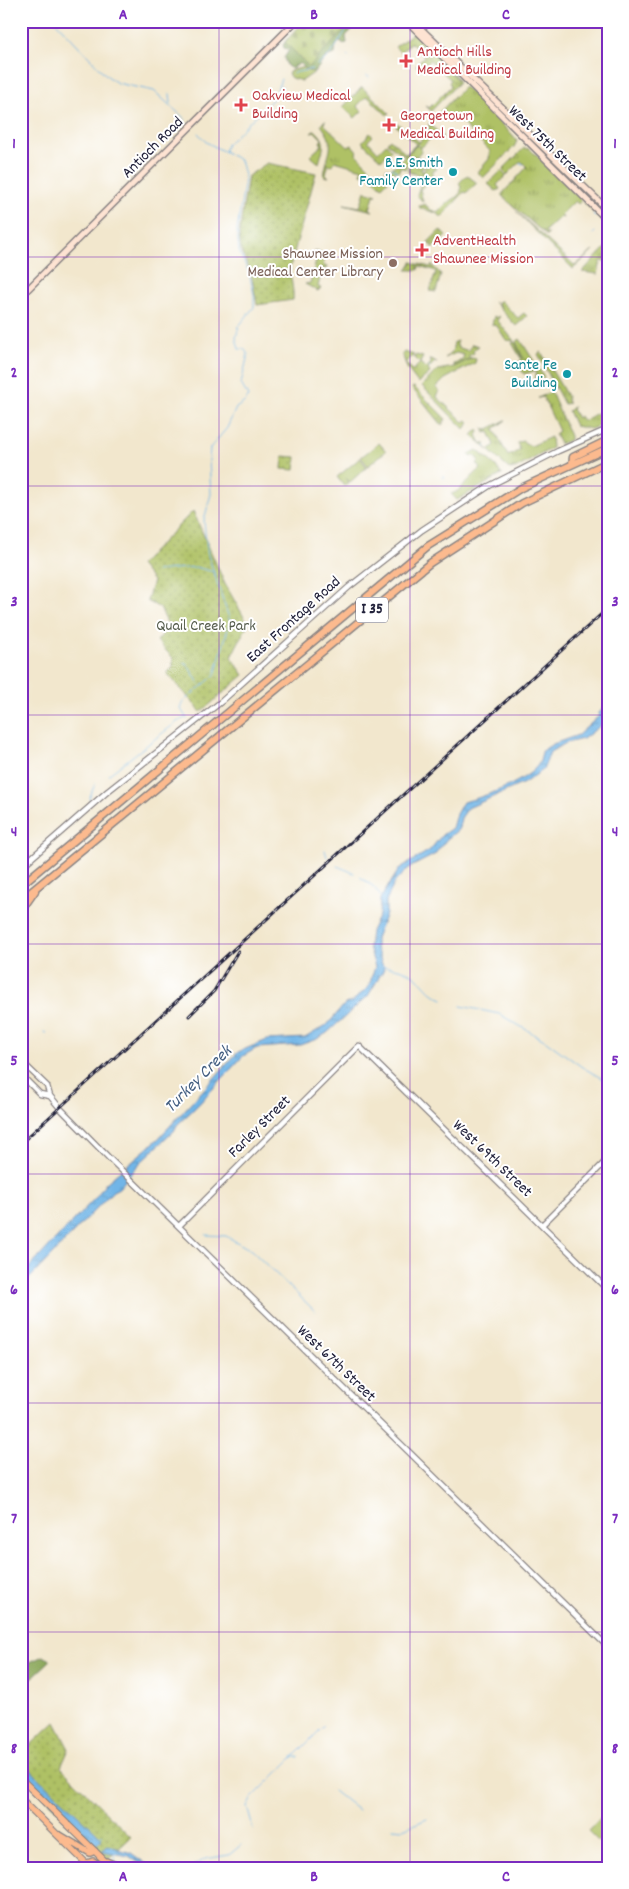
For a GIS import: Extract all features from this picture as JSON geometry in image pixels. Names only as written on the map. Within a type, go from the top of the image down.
[{"type":"highway","points":[[572,464],[573,457],[608,440]]},
{"type":"highway","name":"I 35","points":[[21,885],[428,546],[521,488],[608,448]]},
{"type":"highway","name":"I 35","points":[[21,900],[430,563],[522,503],[608,462]]},
{"type":"highway","points":[[21,911],[39,885]]},
{"type":"highway","points":[[21,1779],[95,1852],[115,1867]]},
{"type":"highway","points":[[21,1799],[89,1866],[92,1861],[102,1868]]},
{"type":"highway","points":[[54,1832],[90,1853],[95,1852]]},
{"type":"main road","name":"Antioch Road","points":[[21,300],[296,21]]},
{"type":"main road","name":"West 75th Street","points":[[407,21],[608,220]]},
{"type":"main road","name":"West 75th Street","points":[[414,21],[608,210]]},
{"type":"main road","name":"Antioch Road","points":[[21,296],[28,291]]},
{"type":"street","name":"East Frontage Road","points":[[21,867],[108,791],[222,701],[349,587],[422,530],[488,486],[542,458],[608,429]]},
{"type":"street","name":"West 69th Street","points":[[359,1046],[608,1290]]},
{"type":"street","name":"Farley Street","points":[[179,1226],[359,1046]]},
{"type":"street","name":"West 67th Street","points":[[21,1061],[47,1086],[50,1096],[131,1180],[608,1647]]},
{"type":"street","name":"West 67th Street","points":[[21,1075],[40,1094],[50,1096]]},
{"type":"street","points":[[542,1225],[608,1159]]},
{"type":"green space","points":[[304,21],[353,21],[309,67],[285,42]]},
{"type":"green space","points":[[351,21],[360,21],[346,36],[347,43],[343,44],[341,41],[336,45],[335,54],[326,57],[315,72],[308,71],[300,63],[292,69],[287,66],[284,58],[289,50],[284,48],[283,45],[287,39]]},
{"type":"green space","points":[[414,32],[459,80],[428,47],[459,82],[431,111],[426,106],[429,108],[451,86],[449,82],[451,80],[430,60],[420,70],[416,65],[424,56],[411,43],[400,52],[395,47],[413,33],[420,40]]},
{"type":"green space","points":[[304,67],[305,70],[315,72],[302,81],[291,78],[288,74],[290,71]]},
{"type":"green space","points":[[362,87],[389,113],[387,115],[367,96],[357,106],[362,111],[355,118],[343,107]]},
{"type":"green space","points":[[464,87],[477,96],[517,141],[514,147],[483,178],[478,172],[489,159],[490,151],[453,114],[450,116],[446,114],[439,120],[435,117]]},
{"type":"green space","points":[[325,120],[324,124],[348,147],[352,145],[357,151],[356,154],[381,179],[384,177],[388,181],[382,187],[370,176],[361,173],[362,169],[335,161],[332,165],[328,165],[326,174],[329,177],[324,176],[330,149],[329,139],[321,125]]},
{"type":"green space","points":[[397,123],[419,142],[405,156],[387,143],[390,139],[406,154],[416,144],[395,125]]},
{"type":"green space","points":[[429,123],[443,137],[431,138],[421,148],[418,144],[429,129]]},
{"type":"green space","points":[[315,130],[322,138],[323,142],[319,163],[310,156],[322,145],[320,142],[322,139],[315,132],[311,133]]},
{"type":"green space","points":[[370,133],[373,136],[368,141],[378,152],[386,144],[392,150],[381,160],[362,142]]},
{"type":"green space","points":[[417,145],[422,150],[417,156],[410,157],[405,169],[400,167],[399,172],[396,171],[391,176],[385,171],[387,168],[390,170]]},
{"type":"green space","points":[[524,148],[530,149],[582,200],[578,204],[575,201],[561,215],[563,218],[560,217],[545,231],[548,234],[547,236],[502,196],[527,167],[521,161],[507,175],[502,170]]},
{"type":"green space","points":[[416,157],[416,160],[418,157],[423,160],[423,168],[420,169],[423,171],[423,174],[428,158],[430,160],[427,163],[430,161],[437,169],[433,171],[431,180],[420,189],[423,202],[417,195],[423,176],[408,172],[411,159],[414,160]]},
{"type":"green space","points":[[267,163],[316,173],[290,267],[293,300],[257,305],[251,273],[241,251],[239,234],[248,176]]},
{"type":"green space","points":[[501,171],[506,176],[497,185],[500,189],[496,191],[488,184]]},
{"type":"green space","points":[[467,175],[477,183],[466,193],[464,192],[442,217],[420,208],[419,206],[425,204],[431,210],[438,212],[459,195],[461,187],[459,183]]},
{"type":"green space","points":[[365,191],[377,195],[374,195],[370,209],[373,211],[344,204],[360,207]]},
{"type":"green space","points":[[516,211],[575,266],[594,250],[573,269]]},
{"type":"green space","points":[[440,230],[446,236],[433,248],[428,242]]},
{"type":"green space","points":[[608,245],[608,261],[601,261],[598,274],[582,272]]},
{"type":"green space","points":[[314,251],[330,255],[326,256],[323,265],[327,267],[322,269],[318,287],[321,288],[318,291],[305,284],[310,283],[318,254]]},
{"type":"green space","points":[[412,262],[418,264],[416,267],[419,264],[430,267],[432,265],[441,274],[436,292],[430,291],[436,271],[419,266],[418,270],[407,270]]},
{"type":"green space","points":[[500,300],[518,318],[524,313],[527,316],[516,326],[493,301],[502,309],[497,303]]},
{"type":"green space","points":[[494,316],[497,318],[498,316],[500,317],[497,320],[514,341],[506,340],[497,326],[492,325]]},
{"type":"green space","points":[[520,339],[544,377],[533,387],[531,384],[536,372],[520,351],[516,342]]},
{"type":"green space","points":[[457,341],[457,347],[469,351],[472,344],[479,346],[473,350],[474,353],[468,356],[471,358],[454,366],[453,364],[462,360],[464,355],[456,353],[445,358],[452,352],[454,342]]},
{"type":"green space","points":[[515,342],[521,356],[532,365],[535,371],[524,374],[517,363],[522,360],[512,343]]},
{"type":"green space","points":[[404,352],[414,355],[405,363],[402,354]]},
{"type":"green space","points":[[541,352],[567,396],[567,402],[569,403],[564,404],[538,354]]},
{"type":"green space","points":[[416,355],[423,357],[420,363],[414,357]]},
{"type":"green space","points":[[472,358],[476,359],[475,363],[445,379],[436,388],[439,391],[437,397],[464,422],[467,420],[469,422],[465,430],[422,386],[437,370],[454,367]]},
{"type":"green space","points":[[430,359],[437,363],[435,362],[428,369],[430,373],[418,383],[405,363],[413,370],[420,363],[426,368],[431,363]]},
{"type":"green space","points":[[414,387],[446,419],[442,425],[412,388]]},
{"type":"green space","points":[[551,392],[570,436],[570,440],[560,444],[555,434],[559,431],[543,397],[538,398]]},
{"type":"green space","points":[[574,406],[572,409],[577,418],[580,416],[583,421],[608,407],[608,422],[591,429],[575,426],[568,411]]},
{"type":"green space","points":[[506,420],[494,429],[508,456],[520,450],[517,443],[522,441],[531,446],[551,437],[552,448],[515,469],[511,469],[515,466],[509,469],[485,447],[489,450],[495,445],[489,432],[485,433],[483,428],[486,430]]},
{"type":"green space","points":[[478,429],[477,435],[481,443],[485,443],[485,447],[472,435]]},
{"type":"green space","points":[[379,443],[386,451],[368,466],[361,457]]},
{"type":"green space","points":[[477,450],[496,466],[501,474],[499,475],[503,474],[457,500],[451,494],[459,490],[481,469],[477,463],[479,461],[474,455],[471,457],[469,454]]},
{"type":"green space","points":[[283,456],[296,457],[295,470],[282,469]]},
{"type":"green space","points":[[360,458],[367,467],[350,482],[346,478],[349,482],[344,486],[337,477]]},
{"type":"green space","name":"Quail Creek Park","points":[[193,511],[225,584],[248,624],[231,657],[244,675],[201,712],[167,673],[173,668],[173,658],[157,641],[169,627],[160,608],[147,601],[153,581],[140,565]]},
{"type":"green space","points":[[43,1656],[51,1660],[21,1692],[21,1666]]},
{"type":"green space","points":[[55,1722],[69,1749],[61,1767],[131,1837],[108,1859],[21,1773],[21,1754]]},
{"type":"green space","points":[[608,1810],[608,1851],[588,1831]]},
{"type":"water","points":[[608,703],[608,717],[600,726],[583,739],[566,743],[550,752],[543,770],[524,783],[468,808],[461,818],[459,829],[447,839],[434,855],[409,868],[395,882],[386,901],[386,914],[376,938],[376,948],[384,969],[368,996],[327,1033],[317,1039],[300,1045],[257,1048],[243,1056],[177,1125],[174,1131],[140,1163],[119,1188],[113,1191],[29,1279],[21,1284],[21,1276],[96,1197],[106,1183],[158,1139],[238,1052],[267,1040],[305,1038],[328,1024],[345,1004],[352,1002],[363,992],[369,986],[375,967],[369,947],[371,931],[379,915],[380,899],[400,868],[430,850],[442,835],[452,828],[456,814],[463,802],[482,797],[528,775],[540,761],[543,750],[553,744],[578,735],[599,716],[599,713]]},
{"type":"water","points":[[21,1761],[96,1832],[102,1839],[96,1845],[21,1772]]},
{"type":"water","points":[[107,1845],[131,1853],[152,1868],[146,1868],[129,1856],[102,1851]]},
{"type":"waterway","points":[[55,21],[106,75],[117,83],[154,91],[186,120]]},
{"type":"waterway","points":[[317,65],[330,55],[354,21]]},
{"type":"waterway","points":[[293,73],[312,69]]},
{"type":"waterway","points":[[277,90],[281,79]]},
{"type":"waterway","points":[[224,151],[227,144],[277,95],[282,86]]},
{"type":"waterway","points":[[170,94],[171,103]]},
{"type":"waterway","points":[[277,95],[283,97]]},
{"type":"waterway","points":[[187,719],[181,709],[184,701],[215,675],[230,621],[208,555],[204,520],[211,494],[210,448],[227,428],[236,408],[246,401],[248,396],[241,384],[248,354],[244,349],[239,349],[236,338],[239,326],[254,307],[254,295],[249,273],[239,251],[237,231],[245,179],[240,160],[206,142],[198,133]]},
{"type":"waterway","points":[[392,168],[398,172]]},
{"type":"waterway","points":[[156,571],[195,567],[214,572]]},
{"type":"waterway","points":[[183,663],[187,664],[200,685]]},
{"type":"waterway","points":[[108,775],[177,722],[185,718]]},
{"type":"waterway","points":[[89,799],[95,784]]},
{"type":"waterway","points":[[325,850],[327,857]]},
{"type":"waterway","points":[[337,866],[354,873]]},
{"type":"waterway","points":[[360,877],[374,887],[381,897]]},
{"type":"waterway","points":[[382,966],[400,969],[412,974],[431,992],[443,999]]},
{"type":"waterway","points":[[461,1006],[499,1014],[546,1041],[582,1067],[608,1082]]},
{"type":"waterway","points":[[206,1235],[226,1236],[251,1250],[315,1311]]},
{"type":"waterway","points":[[253,1829],[247,1806],[251,1799],[324,1726]]},
{"type":"waterway","points":[[292,1757],[298,1757]]},
{"type":"waterway","points":[[334,1791],[358,1810]]},
{"type":"waterway","points":[[393,1828],[403,1829],[427,1819]]},
{"type":"waterway","points":[[97,1836],[103,1835]]},
{"type":"waterway","points":[[191,1868],[205,1859],[229,1855],[241,1845]]},
{"type":"waterway","points":[[115,1854],[115,1860]]},
{"type":"railway","points":[[21,1143],[608,608]]},
{"type":"railway","points":[[189,1016],[214,991],[238,951]]},
{"type":"place","name":"Antioch Hills Medical Building","points":[[406,61]]},
{"type":"place","name":"Oakview Medical Building","points":[[241,105]]},
{"type":"place","name":"Georgetown Medical Building","points":[[389,125]]},
{"type":"place","name":"B.E. Smith Family Center","points":[[453,172]]},
{"type":"place","name":"AdventHealth Shawnee Mission","points":[[422,250]]},
{"type":"place","name":"Shawnee Mission Medical Center Library","points":[[393,263]]},
{"type":"place","name":"Sante Fe Building","points":[[567,374]]},
{"type":"water label","name":"Turkey Creek","points":[[199,1080]]}]
